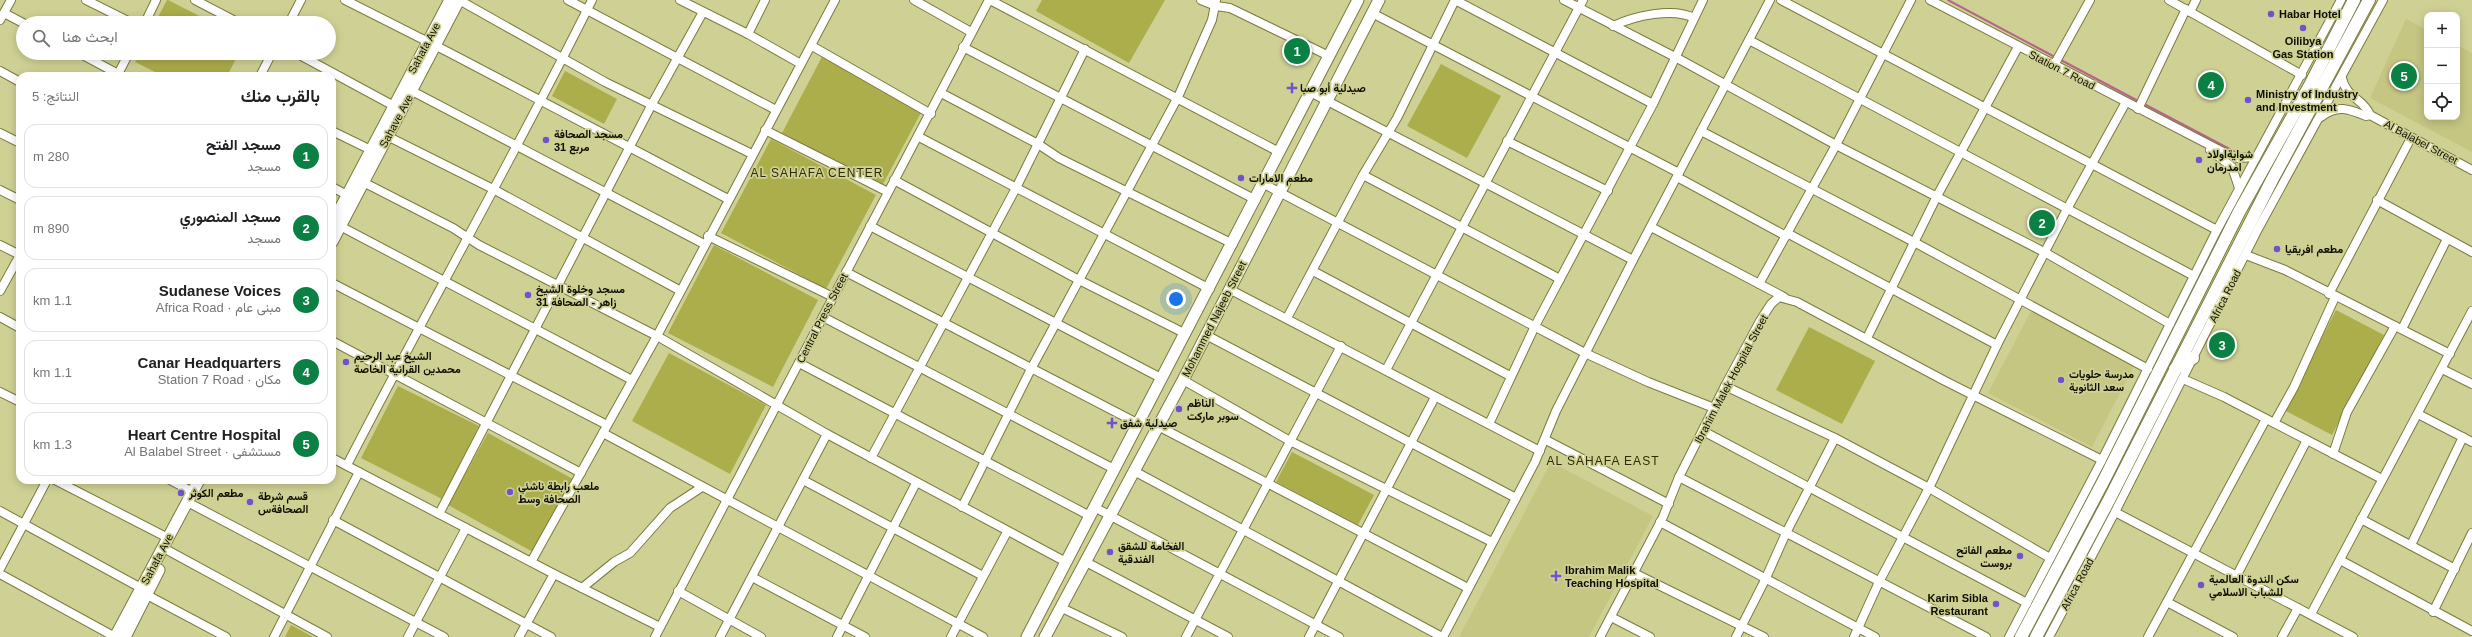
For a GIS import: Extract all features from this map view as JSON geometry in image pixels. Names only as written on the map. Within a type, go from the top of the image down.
[{"type":"highway","points":[[2021,637],[2079,527],[2239,212],[2309,87],[2354,0]]},
{"type":"highway","name":"Africa Road","points":[[2036,637],[2090,533],[2178,374],[2272,180],[2370,0]]},
{"type":"highway","points":[[2186,292],[2190,309]]},
{"type":"highway","points":[[2178,374],[2193,358]]},
{"type":"highway","points":[[2079,527],[2084,533],[2090,533]]},
{"type":"highway","points":[[2067,549],[2079,555]]},
{"type":"main road","name":"Sahafa Ave","points":[[336,225],[347,194],[394,106],[432,44],[450,0]]},
{"type":"main road","name":"Sahave Ave","points":[[336,225],[363,182],[412,91],[432,44],[459,0]]},
{"type":"main road","name":"Mohammed Najeeb Street","points":[[1027,637],[1137,423],[1186,334],[1256,200],[1279,152],[1358,0]]},
{"type":"main road","name":"Mohammed Najeeb Street","points":[[1046,637],[1206,335],[1379,0]]},
{"type":"main road","name":"Sahafa Ave","points":[[115,637],[144,591],[168,538],[197,484]]},
{"type":"main road","points":[[125,637],[144,591],[169,551],[204,484]]},
{"type":"street","points":[[11,0],[1,18],[16,21]]},
{"type":"street","points":[[86,0],[118,16]]},
{"type":"street","points":[[148,16],[156,0]]},
{"type":"street","points":[[195,0],[226,16]]},
{"type":"street","points":[[293,16],[301,0]]},
{"type":"street","points":[[345,0],[728,199]]},
{"type":"street","points":[[459,0],[605,82],[752,154]]},
{"type":"street","points":[[568,0],[776,110]]},
{"type":"street","points":[[347,465],[418,326],[516,146],[592,0]]},
{"type":"street","points":[[680,0],[748,34],[802,64]]},
{"type":"street","points":[[748,34],[765,0]]},
{"type":"street","points":[[531,562],[657,336],[679,290],[812,46],[835,0]]},
{"type":"street","points":[[914,0],[972,32]]},
{"type":"street","points":[[990,0],[1178,97],[1279,152]]},
{"type":"street","name":"Central Press Street","points":[[655,637],[894,180],[942,93],[964,46],[990,0]]},
{"type":"street","points":[[1201,0],[1230,8],[1329,56]]},
{"type":"street","points":[[1287,318],[1363,175],[1387,132],[1397,118],[1455,0],[1653,104]]},
{"type":"street","points":[[1564,0],[1677,58],[1725,86],[1836,145],[2046,253],[2170,324]]},
{"type":"street","points":[[1386,370],[1583,0]]},
{"type":"street","points":[[1489,424],[1510,376],[1535,326],[1583,234],[1608,191],[1677,58],[1703,0]]},
{"type":"street","points":[[1134,471],[1340,580],[1443,637],[1546,440],[1556,410],[1585,353],[1770,0]]},
{"type":"street","points":[[1781,0],[2216,230]]},
{"type":"street","points":[[1759,284],[1836,145],[1881,54],[1911,0]]},
{"type":"street","name":"Station 7 Road","points":[[1930,0],[2195,138]]},
{"type":"street","points":[[2054,65],[2090,0]]},
{"type":"street","points":[[2169,0],[2302,75]]},
{"type":"street","points":[[2138,109],[2188,11],[2196,0]]},
{"type":"street","points":[[2009,637],[2102,460],[2216,230],[2302,75],[2341,0]]},
{"type":"street","name":"Africa Road","points":[[2193,358],[2246,255],[2383,0]]},
{"type":"street","points":[[962,507],[1031,369],[1153,146],[1178,97],[1216,3]]},
{"type":"street","points":[[439,514],[582,237],[606,194],[652,104],[703,12]]},
{"type":"street","points":[[1372,13],[1432,46],[1630,148],[1786,234],[1998,346]]},
{"type":"street","points":[[1614,26],[1643,16],[1681,13],[1694,18]]},
{"type":"street","points":[[1749,40],[2194,276]]},
{"type":"street","points":[[812,46],[931,114]]},
{"type":"street","points":[[964,46],[1256,200]]},
{"type":"street","points":[[1867,338],[1890,288],[1937,196],[2018,47]]},
{"type":"street","points":[[871,458],[921,368],[1016,188],[1084,49]]},
{"type":"street","points":[[92,60],[114,72]]},
{"type":"street","points":[[120,72],[126,60]]},
{"type":"street","points":[[262,72],[268,60]]},
{"type":"street","points":[[309,60],[331,72]]},
{"type":"street","points":[[0,71],[16,80]]},
{"type":"street","points":[[336,75],[394,106]]},
{"type":"street","name":"Al Balabel Street","points":[[2342,78],[2349,94],[2366,107],[2370,115]]},
{"type":"street","points":[[412,91],[606,194],[833,297]]},
{"type":"street","points":[[1310,92],[1633,260]]},
{"type":"street","points":[[942,93],[1038,144],[1059,158],[1233,244]]},
{"type":"street","points":[[1854,637],[1879,582],[1930,488],[1998,346],[2067,209],[2126,102]]},
{"type":"street","name":"Al Balabel Street","points":[[2319,119],[2326,113],[2339,108],[2351,109],[2366,116],[2370,115],[2472,170]]},
{"type":"street","points":[[765,130],[888,192]]},
{"type":"street","points":[[1701,131],[1914,242],[2148,369]]},
{"type":"street","points":[[0,133],[16,141]]},
{"type":"street","points":[[336,133],[371,150]]},
{"type":"street","points":[[387,136],[493,189],[679,290]]},
{"type":"street","points":[[919,136],[1104,234],[1210,288]]},
{"type":"street","points":[[2195,138],[2231,156],[2256,157]]},
{"type":"street","points":[[2195,138],[2232,167],[2239,188]]},
{"type":"street","points":[[2274,423],[2294,387],[2332,295],[2377,200],[2411,138]]},
{"type":"street","points":[[1507,141],[1608,191]]},
{"type":"street","points":[[1363,175],[1560,279]]},
{"type":"street","points":[[894,180],[1079,280],[1186,334]]},
{"type":"street","points":[[363,182],[453,228],[466,238],[657,336],[827,434],[1007,532],[1066,562]]},
{"type":"street","points":[[1264,184],[1585,353],[1714,408]]},
{"type":"street","points":[[336,189],[347,194]]},
{"type":"street","points":[[0,190],[16,198]]},
{"type":"street","points":[[2377,200],[2472,252]]},
{"type":"street","points":[[336,225],[535,327],[632,380]]},
{"type":"street","points":[[870,226],[1056,325],[1161,378]]},
{"type":"street","points":[[1651,227],[2102,460]]},
{"type":"street","points":[[2333,454],[2347,412],[2373,362],[2399,328],[2447,239]]},
{"type":"street","points":[[0,245],[16,253]]},
{"type":"street","points":[[2246,255],[2285,270],[2450,354]]},
{"type":"street","points":[[0,291],[16,262]]},
{"type":"street","points":[[1313,271],[1510,376]]},
{"type":"street","points":[[846,272],[1137,423]]},
{"type":"street","points":[[336,285],[418,326],[607,425]]},
{"type":"street","points":[[1229,289],[1540,451]]},
{"type":"street","name":"Ibrahim Malek Hospital Street","points":[[1600,637],[1660,522],[1679,477],[1725,386],[1768,308],[1776,299],[1784,297]]},
{"type":"street","points":[[2311,614],[2472,311]]},
{"type":"street","points":[[0,317],[16,326]]},
{"type":"street","points":[[823,317],[1114,469]]},
{"type":"street","points":[[1206,335],[1516,498]]},
{"type":"street","points":[[336,343],[581,473]]},
{"type":"street","points":[[1186,637],[1341,346]]},
{"type":"street","points":[[799,363],[896,412],[986,461],[1092,512],[1110,515],[1339,637]]},
{"type":"street","points":[[2442,369],[2472,384]]},
{"type":"street","points":[[2178,374],[2382,479]]},
{"type":"street","name":"Africa Road","points":[[2049,637],[2115,512],[2178,374]]},
{"type":"street","points":[[1182,380],[1290,441],[1492,542]]},
{"type":"street","points":[[1725,386],[1835,438],[1930,488],[2050,558]]},
{"type":"street","points":[[0,392],[16,400]]},
{"type":"street","points":[[1309,637],[1435,397]]},
{"type":"street","points":[[2418,414],[2472,442]]},
{"type":"street","points":[[2148,637],[2266,419]]},
{"type":"street","points":[[1158,426],[1267,485],[1468,588]]},
{"type":"street","points":[[1702,431],[2027,603]]},
{"type":"street","points":[[603,433],[983,637]]},
{"type":"street","points":[[720,637],[827,434]]},
{"type":"street","points":[[2411,545],[2463,437]]},
{"type":"street","points":[[1736,637],[1765,580],[1786,533],[1835,438]]},
{"type":"street","points":[[1546,440],[1668,504]]},
{"type":"street","points":[[2237,575],[2307,440]]},
{"type":"street","points":[[336,460],[554,574],[660,627]]},
{"type":"street","points":[[274,637],[333,520],[360,472]]},
{"type":"street","points":[[1679,477],[1986,637]]},
{"type":"street","points":[[803,480],[983,576]]},
{"type":"street","points":[[837,637],[916,483]]},
{"type":"street","points":[[0,569],[45,484]]},
{"type":"street","points":[[63,484],[168,538]]},
{"type":"street","points":[[178,484],[193,492]]},
{"type":"street","points":[[582,588],[633,550],[670,508],[702,487]]},
{"type":"street","points":[[192,505],[444,637]]},
{"type":"street","points":[[0,511],[226,637]]},
{"type":"street","points":[[2115,512],[2353,637]]},
{"type":"street","points":[[2361,519],[2455,569]]},
{"type":"street","points":[[333,520],[551,637]]},
{"type":"street","points":[[1660,522],[1765,580],[1875,637]]},
{"type":"street","points":[[408,637],[466,528]]},
{"type":"street","points":[[951,637],[1007,532]]},
{"type":"street","points":[[2433,612],[2472,533]]},
{"type":"street","points":[[169,551],[327,637]]},
{"type":"street","points":[[2340,560],[2433,612],[2472,631]]},
{"type":"street","points":[[1086,562],[1228,637]]},
{"type":"street","points":[[1634,572],[1764,637]]},
{"type":"street","points":[[0,574],[115,637]]},
{"type":"street","points":[[519,637],[554,574]]},
{"type":"street","points":[[752,577],[865,637]]},
{"type":"street","points":[[678,591],[761,637]]},
{"type":"street","points":[[2167,602],[2233,637]]},
{"type":"street","points":[[1062,608],[1122,637]]},
{"type":"street","points":[[2282,637],[2298,608]]},
{"type":"street","points":[[1611,617],[1650,637]]},
{"type":"shaded area","points":[[168,0],[199,16],[159,16]]},
{"type":"shaded area","points":[[1042,0],[1165,0],[1129,63],[1036,11]]},
{"type":"shaded area","points":[[2406,19],[2424,28],[2424,120],[2460,120],[2460,47],[2472,53],[2472,152],[2370,98]]},
{"type":"shaded area","points":[[824,53],[924,107],[882,186],[782,133]]},
{"type":"shaded area","points":[[136,60],[235,60],[229,72],[155,72],[135,62]]},
{"type":"shaded area","points":[[1441,64],[1501,96],[1467,158],[1407,126]]},
{"type":"shaded area","points":[[565,71],[617,99],[604,124],[552,96]]},
{"type":"shaded area","points":[[771,139],[876,195],[826,289],[721,233]]},
{"type":"shaded area","points":[[714,245],[818,300],[773,387],[668,333]]},
{"type":"shaded area","points":[[2336,310],[2384,335],[2332,435],[2284,410]]},
{"type":"shaded area","name":"مدرسة حلويات سعد الثانوية","points":[[2031,311],[2134,366],[2092,447],[1988,393]]},
{"type":"shaded area","points":[[1809,327],[1875,361],[1842,424],[1776,390]]},
{"type":"shaded area","points":[[669,353],[766,405],[730,474],[632,421]]},
{"type":"shaded area","points":[[398,386],[479,426],[442,499],[361,458]]},
{"type":"shaded area","name":"ملعب رابطة ناشئي الصحافة وسط","points":[[488,433],[573,479],[533,552],[448,505]]},
{"type":"shaded area","points":[[1292,452],[1374,495],[1358,525],[1276,482]]},
{"type":"shaded area","name":"Ibrahim Malik Teaching Hospital","points":[[1551,462],[1653,516],[1589,637],[1459,637]]},
{"type":"shaded area","points":[[291,625],[313,637],[285,637]]},
{"type":"waterway","points":[[1948,0],[2055,57]]},
{"type":"waterway","points":[[2059,59],[2140,102]]},
{"type":"waterway","points":[[2144,104],[2241,155]]},
{"type":"place","name":"Habar Hotel","points":[[2271,14]]},
{"type":"place","name":"Oilibya Gas Station","points":[[2303,28]]},
{"type":"place","name":"مسجد الفتح","points":[[1297,51]]},
{"type":"place","name":"Heart Centre Hospital","points":[[2404,76]]},
{"type":"place","name":"Canar Headquarters","points":[[2211,85]]},
{"type":"place","name":"صيدلية أبو صبا","points":[[1292,88]]},
{"type":"place","name":"Ministry of Industry and Investment","points":[[2248,100]]},
{"type":"place","name":"مسجد الصحافة مربع 31","points":[[546,140]]},
{"type":"place","name":"شوايةاولاد امدرمان","points":[[2199,160]]},
{"type":"place","name":"مطعم الامارات","points":[[1241,178]]},
{"type":"place","name":"مسجد المنصوري","points":[[2042,223]]},
{"type":"place","name":"مطعم افريقيا","points":[[2277,249]]},
{"type":"place","name":"مسجد وخلوة الشيخ زاهر - الصحافة 31","points":[[528,295]]},
{"type":"place","name":"Sudanese Voices","points":[[2222,345]]},
{"type":"place","name":"الشيخ عبد الرحيم محمدين القرانية الخاصة","points":[[346,362]]},
{"type":"place","name":"مدرسة حلويات سعد الثانوية","points":[[2061,380]]},
{"type":"place","name":"الناظم سوبر ماركت","points":[[1179,409]]},
{"type":"place","name":"صيدلية شفق","points":[[1112,423]]},
{"type":"place","name":"ملعب رابطة ناشئي الصحافة وسط","points":[[510,492]]},
{"type":"place","name":"مطعم الكوثر","points":[[181,493]]},
{"type":"place","name":"قسم شرطة الصحافةس","points":[[250,502]]},
{"type":"place","name":"الفخامة للشقق الفندقية","points":[[1110,552]]},
{"type":"place","name":"مطعم الفاتح بروست","points":[[2020,556]]},
{"type":"place","name":"Ibrahim Malik Teaching Hospital","points":[[1556,576]]},
{"type":"place","name":"سكن الندوة العالمية للشباب الاسلامي","points":[[2201,585]]},
{"type":"place","name":"Karim Sibla Restaurant","points":[[1996,604]]},
{"type":"district","name":"AL SAHAFA CENTER","points":[[817,173]]},
{"type":"district","name":"AL SAHAFA EAST","points":[[1603,461]]}]
